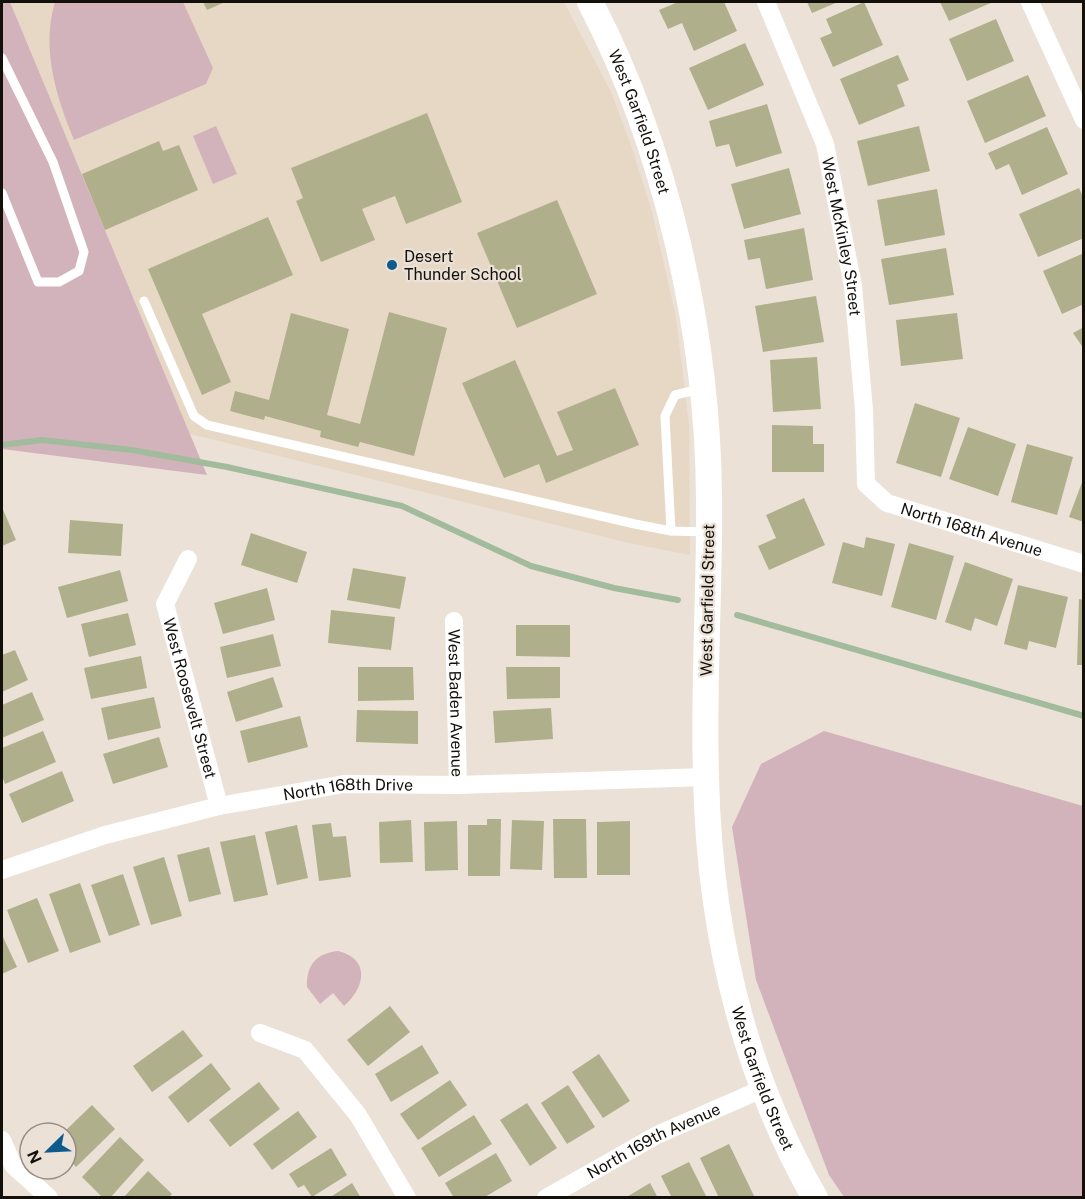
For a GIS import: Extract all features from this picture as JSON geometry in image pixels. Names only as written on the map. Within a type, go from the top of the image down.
[{"type":"street","name":"West Garfield Street","points":[[590,2],[639,111],[662,184],[690,298],[703,388],[709,498],[706,609],[706,777],[711,868],[723,956],[741,1027],[762,1089],[815,1197]]},
{"type":"street","name":"West McKinley Street","points":[[766,2],[825,144],[853,286],[864,410],[866,484]]},
{"type":"street","points":[[1030,2],[1083,120]]},
{"type":"street","name":"North 168th Avenue","points":[[866,484],[887,503],[1083,564]]},
{"type":"street","name":"West Roosevelt Street","points":[[188,559],[165,604],[219,806]]},
{"type":"street","name":"West Baden Avenue","points":[[454,621],[458,785]]},
{"type":"street","name":"North 168th Drive","points":[[2,870],[105,835],[219,806],[344,783],[458,785],[706,777]]},
{"type":"street","points":[[260,1034],[305,1050],[358,1115],[407,1197]]},
{"type":"street","name":"North 169th Avenue","points":[[546,1197],[657,1135],[762,1089]]},
{"type":"street","points":[[2,1140],[13,1165],[49,1197]]},
{"type":"lane","points":[[2,58],[52,162],[84,252],[79,271],[59,282],[38,282],[2,193]]},
{"type":"lane","points":[[144,301],[194,416],[207,425],[671,531],[708,532]]},
{"type":"lane","points":[[671,531],[665,416],[675,395],[703,388]]},
{"type":"shaded area","points":[[2,2],[10,2],[207,475],[2,449]]},
{"type":"shaded area","name":"Desert Thunder School","points":[[10,2],[564,2],[612,94],[632,148],[652,212],[676,317],[689,425],[690,555],[629,543],[190,434]]},
{"type":"shaded area","points":[[55,2],[183,2],[213,68],[206,84],[74,140],[61,107],[52,72],[50,37]]},
{"type":"shaded area","points":[[216,126],[237,174],[213,184],[193,136]]},
{"type":"shaded area","points":[[824,731],[1083,806],[1083,1197],[844,1197],[829,1175],[756,980],[732,827],[761,764]]},
{"type":"shaded area","points":[[338,951],[356,960],[360,967],[360,983],[357,991],[344,1006],[333,993],[320,1004],[307,987],[308,972],[319,957]]},
{"type":"building","points":[[203,2],[225,2],[207,10]]},
{"type":"building","points":[[678,2],[724,2],[737,31],[694,51],[682,23],[668,29],[659,10]]},
{"type":"building","points":[[807,2],[838,2],[812,13]]},
{"type":"building","points":[[864,2],[883,45],[833,67],[820,38],[832,33],[826,19]]},
{"type":"building","points":[[940,2],[993,2],[949,21]]},
{"type":"building","points":[[996,19],[1014,61],[967,81],[949,39]]},
{"type":"building","points":[[745,43],[764,85],[708,110],[689,68]]},
{"type":"building","points":[[898,55],[909,80],[897,85],[905,106],[859,125],[840,79]]},
{"type":"building","points":[[1028,75],[1046,116],[985,143],[967,101]]},
{"type":"building","points":[[767,104],[782,153],[736,167],[729,144],[716,147],[709,121]]},
{"type":"building","points":[[427,113],[462,202],[406,224],[395,196],[362,209],[375,240],[321,262],[296,201],[303,198],[291,168]]},
{"type":"building","points":[[919,126],[930,171],[868,186],[857,141]]},
{"type":"building","points":[[1047,127],[1068,174],[1022,195],[1009,164],[996,170],[988,153]]},
{"type":"building","points":[[159,141],[163,151],[179,145],[198,190],[105,230],[82,174]]},
{"type":"building","points":[[789,168],[801,214],[744,229],[731,184]]},
{"type":"building","points":[[1079,188],[1084,199],[1084,238],[1038,257],[1019,214]]},
{"type":"building","points":[[937,189],[945,235],[885,246],[877,200]]},
{"type":"building","points":[[557,200],[597,294],[517,328],[477,233]]},
{"type":"building","points":[[268,217],[293,275],[202,314],[231,382],[202,395],[148,269]]},
{"type":"building","points":[[804,228],[813,280],[766,289],[760,258],[748,260],[744,240]]},
{"type":"building","points":[[946,248],[954,295],[889,305],[881,259]]},
{"type":"building","points":[[1084,253],[1084,304],[1062,314],[1043,271]]},
{"type":"building","points":[[816,296],[824,342],[763,352],[755,306]]},
{"type":"building","points":[[389,312],[447,328],[414,456],[360,442],[358,447],[320,437],[321,431],[265,416],[264,420],[230,411],[235,391],[269,400],[291,313],[349,329],[327,415],[360,424]]},
{"type":"building","points":[[957,313],[963,359],[901,366],[896,320]]},
{"type":"building","points":[[1084,327],[1084,349],[1073,333]]},
{"type":"building","points":[[817,357],[821,409],[773,412],[770,360]]},
{"type":"building","points":[[515,360],[557,456],[573,450],[557,412],[615,388],[639,445],[546,483],[539,464],[504,478],[462,383]]},
{"type":"building","points":[[915,403],[960,418],[941,477],[896,463]]},
{"type":"building","points":[[772,425],[813,426],[813,444],[824,444],[824,472],[772,472]]},
{"type":"building","points":[[968,427],[1016,444],[998,496],[949,479]]},
{"type":"building","points":[[1027,444],[1073,457],[1057,515],[1011,502]]},
{"type":"building","points":[[1084,477],[1084,522],[1069,517]]},
{"type":"building","points":[[804,498],[825,545],[769,570],[758,546],[776,538],[766,515]]},
{"type":"building","points":[[2,507],[16,540],[2,546]]},
{"type":"building","points":[[70,520],[123,524],[121,556],[68,553]]},
{"type":"building","points":[[251,533],[307,552],[297,583],[241,565]]},
{"type":"building","points":[[866,537],[895,544],[882,596],[832,583],[843,542],[864,548]]},
{"type":"building","points":[[909,543],[954,556],[936,620],[891,607]]},
{"type":"building","points":[[965,562],[1013,579],[997,626],[975,618],[971,631],[945,622]]},
{"type":"building","points":[[353,568],[406,577],[400,609],[347,600]]},
{"type":"building","points":[[120,570],[128,601],[67,618],[58,587]]},
{"type":"building","points":[[1018,585],[1068,597],[1056,648],[1029,641],[1027,650],[1004,644]]},
{"type":"building","points":[[267,588],[275,620],[223,634],[214,603]]},
{"type":"building","points":[[1079,599],[1084,600],[1084,665],[1077,665]]},
{"type":"building","points":[[331,610],[395,617],[391,650],[328,643]]},
{"type":"building","points":[[128,613],[136,645],[89,657],[81,624]]},
{"type":"building","points":[[516,625],[570,625],[570,657],[516,656]]},
{"type":"building","points":[[273,634],[281,666],[227,678],[220,647]]},
{"type":"building","points":[[15,650],[28,680],[2,692],[2,655]]},
{"type":"building","points":[[141,656],[147,688],[91,699],[84,668]]},
{"type":"building","points":[[358,667],[413,667],[414,700],[358,701]]},
{"type":"building","points":[[506,667],[560,667],[560,698],[507,699]]},
{"type":"building","points":[[273,677],[283,707],[236,722],[227,692]]},
{"type":"building","points":[[32,692],[44,720],[2,738],[2,705]]},
{"type":"building","points":[[154,697],[161,728],[108,740],[101,708]]},
{"type":"building","points":[[551,708],[553,739],[495,743],[493,711]]},
{"type":"building","points":[[357,710],[418,711],[418,744],[356,742]]},
{"type":"building","points":[[300,716],[308,747],[248,763],[240,731]]},
{"type":"building","points":[[43,731],[56,762],[5,784],[2,776],[2,748]]},
{"type":"building","points":[[159,737],[168,767],[113,784],[103,754]]},
{"type":"building","points":[[62,771],[74,801],[22,823],[9,794]]},
{"type":"building","points":[[487,819],[501,819],[500,876],[468,876],[468,825],[487,825]]},
{"type":"building","points":[[553,819],[586,819],[587,878],[554,878]]},
{"type":"building","points":[[411,820],[413,862],[380,863],[379,822]]},
{"type":"building","points":[[512,820],[544,821],[542,870],[510,869]]},
{"type":"building","points":[[457,821],[458,870],[425,871],[424,822]]},
{"type":"building","points":[[630,821],[630,875],[597,875],[597,822]]},
{"type":"building","points":[[331,823],[333,837],[346,836],[351,877],[319,881],[312,825]]},
{"type":"building","points":[[297,825],[308,878],[277,885],[265,832]]},
{"type":"building","points":[[255,835],[268,895],[234,902],[220,842]]},
{"type":"building","points":[[209,847],[221,894],[189,902],[177,855]]},
{"type":"building","points":[[164,857],[182,916],[151,925],[133,867]]},
{"type":"building","points":[[123,874],[140,925],[109,936],[91,885]]},
{"type":"building","points":[[80,883],[101,942],[70,953],[49,894]]},
{"type":"building","points":[[37,898],[59,951],[28,963],[7,910]]},
{"type":"building","points":[[2,935],[17,967],[2,974]]},
{"type":"building","points":[[390,1006],[410,1032],[368,1066],[347,1040]]},
{"type":"building","points":[[183,1030],[203,1056],[152,1092],[133,1066]]},
{"type":"building","points":[[422,1045],[439,1073],[391,1102],[375,1074]]},
{"type":"building","points":[[599,1054],[630,1101],[603,1118],[572,1072]]},
{"type":"building","points":[[211,1063],[231,1089],[188,1123],[168,1097]]},
{"type":"building","points":[[450,1080],[467,1105],[418,1140],[400,1114]]},
{"type":"building","points":[[259,1082],[280,1109],[230,1147],[209,1120]]},
{"type":"building","points":[[568,1085],[595,1127],[567,1144],[541,1103]]},
{"type":"building","points":[[527,1103],[557,1148],[530,1166],[500,1120]]},
{"type":"building","points":[[92,1105],[115,1129],[78,1165],[78,1121],[75,1121]]},
{"type":"building","points":[[298,1111],[317,1137],[272,1170],[253,1144]]},
{"type":"building","points":[[474,1115],[492,1144],[439,1177],[421,1148]]},
{"type":"building","points":[[120,1137],[144,1160],[110,1198],[103,1198],[82,1177]]},
{"type":"building","points":[[729,1144],[755,1198],[719,1198],[700,1158]]},
{"type":"building","points":[[331,1148],[347,1175],[312,1197],[304,1185],[298,1188],[289,1174]]},
{"type":"building","points":[[496,1153],[512,1181],[483,1198],[454,1198],[445,1183]]},
{"type":"building","points":[[689,1162],[707,1198],[672,1198],[661,1176]]},
{"type":"building","points":[[148,1171],[172,1194],[168,1198],[123,1198]]},
{"type":"building","points":[[352,1183],[361,1198],[329,1198]]},
{"type":"building","points":[[650,1183],[658,1198],[625,1198]]},
{"type":"waterway","points":[[2,445],[42,440],[132,450],[227,467],[402,506],[531,566],[614,588],[678,600]]},
{"type":"waterway","points":[[737,615],[1084,716]]},
{"type":"place","name":"Desert Thunder School","points":[[392,265]]}]
